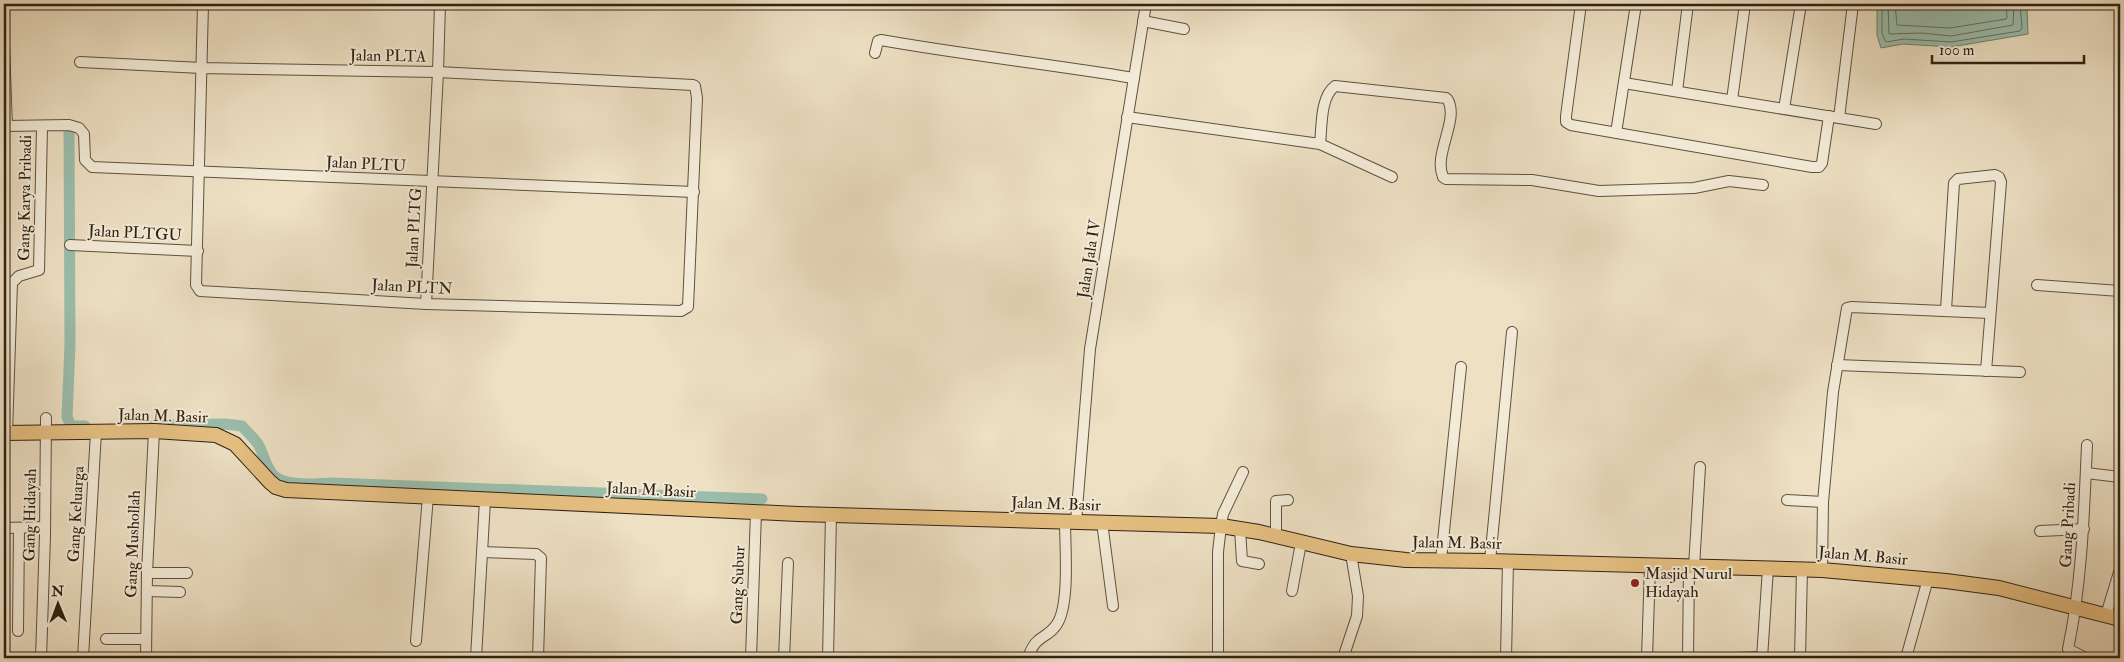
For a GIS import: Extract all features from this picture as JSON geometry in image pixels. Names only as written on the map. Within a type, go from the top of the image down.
[{"type":"main road","name":"Jalan M. Basir","points":[[6,433],[154,431],[206,434],[227,439],[239,448],[270,482],[279,488],[485,500],[756,512],[1221,526],[1351,554],[1406,560],[1490,560],[1802,569],[1928,579],[1999,588],[2120,619]]},
{"type":"street","name":"Jalan PLTN","points":[[203,4],[196,285],[200,291],[426,304],[682,311],[689,305],[697,98],[695,86]]},
{"type":"street","name":"Jalan PLTG","points":[[426,304],[440,4]]},
{"type":"street","name":"Jalan Jala IV","points":[[1028,658],[1034,643],[1056,626],[1062,613],[1064,602],[1065,569],[1090,349],[1146,4]]},
{"type":"street","points":[[1581,4],[1566,122],[1571,125],[1819,167],[1822,163],[1834,117],[1853,4]]},
{"type":"street","points":[[1616,133],[1636,4]]},
{"type":"street","points":[[1677,91],[1688,4]]},
{"type":"street","points":[[1732,100],[1745,4]]},
{"type":"street","points":[[1784,109],[1801,4]]},
{"type":"street","points":[[1143,21],[1184,29]]},
{"type":"street","points":[[875,53],[878,41],[881,40],[934,50],[1034,62],[1134,78]]},
{"type":"street","points":[[4,47],[5,126],[42,126]]},
{"type":"street","name":"Jalan PLTA","points":[[80,62],[202,68],[438,72],[687,84],[695,86]]},
{"type":"street","points":[[1624,83],[1876,124]]},
{"type":"street","points":[[1320,144],[1326,98],[1330,90],[1335,86],[1446,98],[1450,112],[1440,166],[1443,177],[1446,179],[1532,180],[1600,191],[1694,188],[1730,181],[1763,185]]},
{"type":"street","points":[[1127,117],[1320,144],[1392,177]]},
{"type":"street","name":"Jalan PLTU","points":[[42,126],[68,125],[84,132],[85,160],[92,167],[694,192]]},
{"type":"street","name":"Gang Karya Pribadi","points":[[6,433],[8,295],[13,280],[19,276],[39,270],[42,126]]},
{"type":"street","points":[[1946,310],[1954,182],[1958,179],[1996,175],[2001,182],[1986,371]]},
{"type":"street","name":"Jalan PLTGU","points":[[70,245],[198,251]]},
{"type":"street","points":[[2037,285],[2120,291]]},
{"type":"street","points":[[1822,570],[1823,502],[1833,392],[1847,308],[1990,313]]},
{"type":"street","points":[[1490,560],[1512,332]]},
{"type":"street","points":[[1837,365],[2020,372]]},
{"type":"street","points":[[1440,560],[1461,366]]},
{"type":"street","name":"Gang Hidayah","points":[[41,658],[46,418]]},
{"type":"street","name":"Gang Mushollah","points":[[146,658],[146,573],[154,431]]},
{"type":"street","name":"Gang Keluarga","points":[[83,658],[96,432]]},
{"type":"street","name":"Gang Pribadi","points":[[2086,658],[2068,649],[2077,607],[2084,530],[2087,445]]},
{"type":"street","points":[[1688,658],[1691,567],[1700,467]]},
{"type":"street","points":[[1218,658],[1218,552],[1221,526],[1223,514],[1243,472]]},
{"type":"street","points":[[2086,473],[2120,477]]},
{"type":"street","points":[[416,641],[428,496]]},
{"type":"street","points":[[476,658],[485,500]]},
{"type":"street","points":[[1276,537],[1276,501],[1288,500]]},
{"type":"street","points":[[1787,500],[1823,502]]},
{"type":"street","name":"Gang Subur","points":[[751,658],[756,512]]},
{"type":"street","points":[[828,658],[831,515]]},
{"type":"street","points":[[1102,522],[1113,606]]},
{"type":"street","points":[[4,528],[45,526]]},
{"type":"street","points":[[18,631],[19,528]]},
{"type":"street","points":[[1240,529],[1242,561],[1259,564]]},
{"type":"street","points":[[2040,531],[2084,530]]},
{"type":"street","points":[[1292,592],[1301,543]]},
{"type":"street","points":[[482,552],[536,554],[541,558],[538,658]]},
{"type":"street","points":[[1343,658],[1357,616],[1358,596],[1351,554]]},
{"type":"street","points":[[1506,658],[1508,561]]},
{"type":"street","points":[[784,658],[788,563]]},
{"type":"street","points":[[1646,658],[1650,566]]},
{"type":"street","points":[[1735,658],[1762,658],[1768,568]]},
{"type":"street","points":[[1800,658],[1802,569]]},
{"type":"street","points":[[2106,615],[2120,569]]},
{"type":"street","points":[[146,573],[187,573]]},
{"type":"street","points":[[1906,658],[1928,579]]},
{"type":"street","points":[[147,591],[180,592]]},
{"type":"street","points":[[106,639],[146,639]]},
{"type":"street","points":[[751,658],[756,658]]},
{"type":"water","points":[[1877,4],[2024,4],[2027,7],[2028,34],[1951,47],[1903,44],[1881,48],[1877,35]]},
{"type":"waterway","points":[[69,125],[70,345],[67,417],[71,426],[85,426]]},
{"type":"waterway","points":[[154,425],[225,424],[242,426],[258,444],[273,475],[283,481],[296,483],[762,499]]},
{"type":"place","name":"Masjid Nurul Hidayah","points":[[1635,583]]}]
